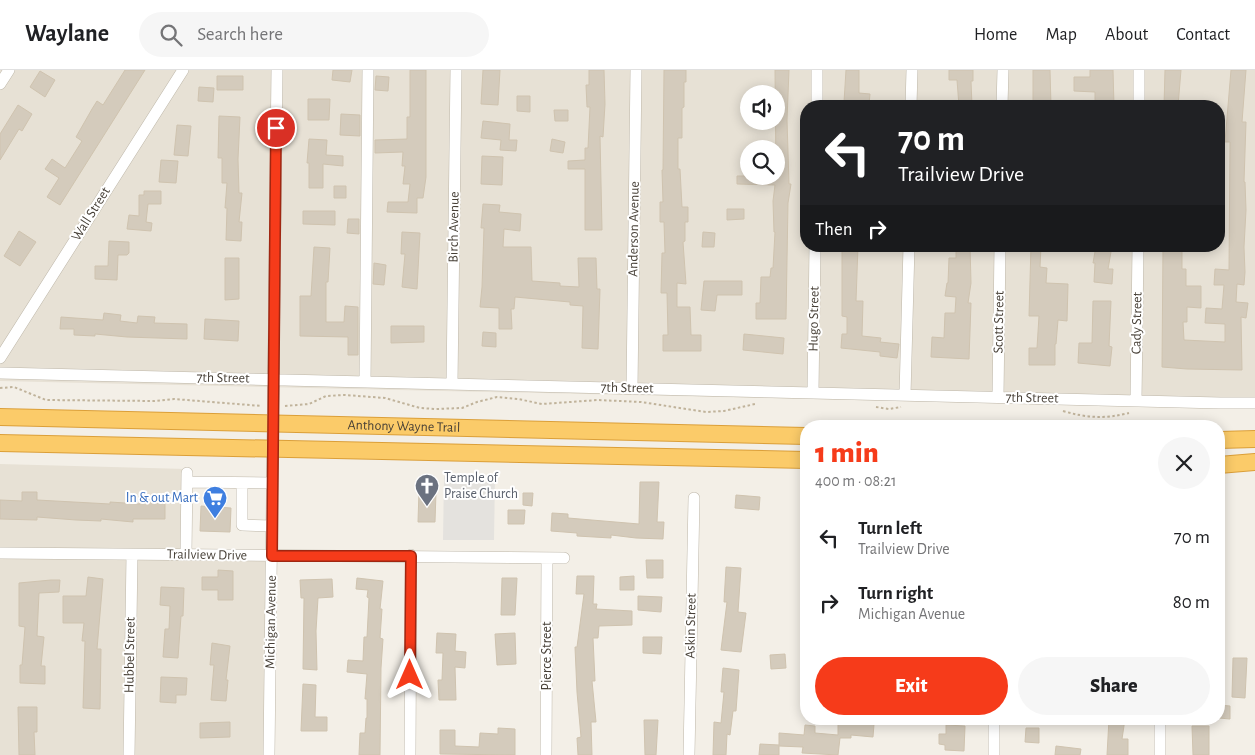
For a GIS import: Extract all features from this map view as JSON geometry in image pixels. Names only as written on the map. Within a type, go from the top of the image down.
[{"type":"highway","name":"Anthony Wayne Trail","points":[[0,417],[800,436]]},
{"type":"highway","points":[[1225,440],[1255,439]]},
{"type":"highway","name":"Anthony Wayne Trail","points":[[0,443],[800,460]]},
{"type":"highway","points":[[1225,464],[1255,462]]},
{"type":"street","points":[[0,84],[9,70]]},
{"type":"street","name":"Wall Street","points":[[0,358],[183,70]]},
{"type":"street","name":"Michigan Avenue","points":[[269,755],[277,70]]},
{"type":"street","points":[[365,382],[368,70]]},
{"type":"street","name":"Birch Avenue","points":[[452,384],[456,70]]},
{"type":"street","name":"Anderson Avenue","points":[[632,389],[636,70]]},
{"type":"street","points":[[817,70],[817,100]]},
{"type":"street","points":[[912,70],[912,100]]},
{"type":"street","points":[[1002,70],[1002,100]]},
{"type":"street","points":[[1139,100],[1140,70]]},
{"type":"street","name":"Hugo Street","points":[[813,392],[815,252]]},
{"type":"street","points":[[905,395],[908,252]]},
{"type":"street","name":"Scott Street","points":[[998,397],[1000,252]]},
{"type":"street","name":"Cady Street","points":[[1136,400],[1138,252]]},
{"type":"street","name":"7th Street","points":[[0,372],[1136,400],[1220,404],[1255,403]]},
{"type":"street","points":[[186,555],[187,478],[242,483],[272,483]]},
{"type":"street","points":[[242,483],[242,525],[272,526]]},
{"type":"street","name":"Askin Street","points":[[689,755],[694,498]]},
{"type":"street","name":"Trailview Drive","points":[[0,553],[564,558]]},
{"type":"street","name":"Hubbel Street","points":[[129,755],[132,555]]},
{"type":"street","points":[[410,755],[411,556]]},
{"type":"street","name":"Pierce Street","points":[[546,755],[547,558]]},
{"type":"street","points":[[994,725],[994,755]]},
{"type":"street","points":[[1160,725],[1160,755]]},
{"type":"path","points":[[0,388],[14,387],[46,400],[154,401],[174,399],[260,406]]},
{"type":"path","points":[[292,406],[309,404],[326,396],[345,395],[385,398],[420,408],[436,409],[462,408],[496,397],[542,404],[598,400],[641,402],[706,412],[724,411],[760,403]]},
{"type":"path","points":[[874,406],[890,408],[907,407]]},
{"type":"path","points":[[1060,410],[1082,417],[1114,417],[1129,413]]},
{"type":"shaded area","points":[[0,70],[1255,70],[1255,409],[0,381]]},
{"type":"shaded area","points":[[0,464],[186,469],[186,555],[271,556],[269,755],[0,755]]},
{"type":"shaded area","points":[[444,476],[495,476],[494,540],[443,540]]},
{"type":"building","points":[[125,70],[145,70],[60,205],[47,197],[59,178],[45,169],[52,159],[65,168],[82,141],[76,137],[92,109],[97,101],[103,105]]},
{"type":"building","points":[[333,70],[352,70],[350,82],[332,80]]},
{"type":"building","points":[[410,70],[426,70],[426,177],[423,198],[417,198],[417,213],[387,212],[388,202],[408,202],[410,184],[403,184],[405,166],[402,166],[403,152],[375,153],[375,140],[407,139],[407,117],[410,117]]},
{"type":"building","points":[[483,70],[500,70],[498,105],[481,104]]},
{"type":"building","points":[[589,70],[604,70],[605,104],[603,137],[600,136],[602,230],[585,230],[585,169],[568,169],[568,161],[585,160],[585,148],[588,148],[590,107],[587,107],[586,85],[589,85]]},
{"type":"building","points":[[664,70],[686,70],[684,107],[682,108],[682,138],[678,138],[678,169],[680,169],[682,207],[688,207],[688,222],[685,222],[685,241],[683,242],[686,284],[677,283],[677,307],[690,307],[691,335],[701,335],[701,351],[663,351],[663,335],[668,335],[667,293],[661,293],[662,253],[665,253],[664,222],[660,222],[660,202],[663,202]]},
{"type":"building","points":[[775,70],[789,70],[787,120],[789,184],[791,184],[788,203],[786,319],[756,319],[756,303],[760,303],[761,277],[770,277],[771,268],[773,268],[775,232],[773,201],[775,185],[785,185],[785,140],[776,140],[776,130],[785,130],[785,85],[775,85]]},
{"type":"building","points":[[846,70],[859,70],[859,93],[870,94],[869,100],[844,100]]},
{"type":"building","points":[[949,70],[973,70],[973,81],[971,81],[972,100],[959,100],[957,80],[949,80]]},
{"type":"building","points":[[1033,70],[1050,70],[1051,100],[1033,100]]},
{"type":"building","points":[[1090,70],[1113,70],[1114,100],[1095,100],[1095,92],[1074,91],[1074,77],[1090,77]]},
{"type":"building","points":[[1165,70],[1181,70],[1178,100],[1164,100]]},
{"type":"building","points":[[1231,70],[1246,70],[1242,122],[1246,122],[1244,182],[1246,210],[1245,272],[1244,285],[1237,284],[1236,302],[1248,303],[1246,318],[1241,317],[1242,370],[1162,367],[1163,252],[1182,252],[1182,269],[1186,269],[1186,286],[1201,286],[1201,308],[1187,307],[1187,322],[1183,322],[1184,340],[1225,342],[1225,324],[1205,323],[1206,308],[1222,309],[1224,285],[1214,285],[1215,269],[1229,270],[1230,142],[1225,142]]},
{"type":"building","points":[[40,71],[55,80],[45,97],[30,87]]},
{"type":"building","points":[[217,76],[243,76],[243,90],[217,90]]},
{"type":"building","points":[[376,76],[389,77],[388,91],[375,90]]},
{"type":"building","points":[[199,87],[214,88],[213,102],[198,101]]},
{"type":"building","points":[[517,96],[530,96],[530,112],[517,111]]},
{"type":"building","points":[[308,99],[330,99],[329,120],[308,120]]},
{"type":"building","points":[[18,105],[32,114],[22,131],[19,129],[0,160],[0,134]]},
{"type":"building","points":[[554,110],[568,110],[568,121],[555,121]]},
{"type":"building","points":[[341,114],[360,115],[360,136],[340,135]]},
{"type":"building","points":[[219,116],[240,117],[238,159],[239,193],[242,193],[239,222],[242,222],[241,241],[226,240],[227,208],[225,208],[227,183],[222,183],[222,158],[218,158]]},
{"type":"building","points":[[483,121],[510,124],[509,140],[517,140],[516,151],[500,150],[501,140],[481,138]]},
{"type":"building","points":[[177,125],[191,126],[188,156],[174,155]]},
{"type":"building","points":[[309,139],[327,140],[326,155],[343,156],[343,166],[323,164],[323,188],[309,188],[309,163],[307,163]]},
{"type":"building","points":[[552,139],[565,142],[563,153],[550,151]]},
{"type":"building","points":[[482,156],[503,157],[502,185],[481,184]]},
{"type":"building","points":[[161,160],[178,161],[176,183],[159,182]]},
{"type":"building","points":[[737,176],[740,176],[740,184],[737,184]]},
{"type":"building","points":[[334,186],[346,186],[346,198],[334,198]]},
{"type":"building","points":[[144,191],[161,191],[161,204],[148,204],[146,222],[152,223],[151,231],[127,229],[129,215],[139,216],[139,195],[144,195]]},
{"type":"building","points":[[483,204],[500,205],[499,212],[521,214],[520,231],[504,229],[503,247],[531,247],[532,281],[560,283],[560,286],[579,287],[578,258],[596,258],[597,289],[600,289],[598,349],[582,348],[583,306],[570,305],[570,302],[515,297],[514,309],[511,309],[512,329],[499,329],[499,308],[480,307],[484,228],[481,228]]},
{"type":"building","points":[[727,209],[744,209],[744,219],[727,220]]},
{"type":"building","points":[[303,211],[335,211],[335,225],[303,224]]},
{"type":"building","points":[[348,219],[359,219],[359,234],[347,233]]},
{"type":"building","points":[[19,231],[36,242],[20,266],[4,256]]},
{"type":"building","points":[[402,232],[420,233],[417,289],[402,287],[405,254],[401,254]]},
{"type":"building","points":[[703,232],[715,233],[714,247],[702,247]]},
{"type":"building","points":[[109,241],[129,242],[129,253],[127,255],[118,255],[117,280],[95,279],[95,266],[108,266]]},
{"type":"building","points":[[314,247],[330,248],[328,282],[326,282],[326,322],[344,322],[345,306],[358,307],[358,355],[348,355],[348,337],[300,336],[300,296],[311,296]]},
{"type":"building","points":[[842,252],[858,252],[856,301],[863,301],[862,336],[881,338],[880,342],[899,344],[897,358],[880,356],[880,352],[841,348],[842,334],[847,334],[847,317],[842,316]]},
{"type":"building","points":[[956,252],[970,252],[971,283],[968,303],[971,303],[969,359],[931,357],[932,337],[944,338],[945,313],[955,313],[956,297],[945,296],[948,283],[949,258],[956,258]]},
{"type":"building","points":[[1031,252],[1041,252],[1040,267],[1047,268],[1046,283],[1068,284],[1067,321],[1058,320],[1055,365],[1029,365],[1029,348],[1037,348],[1039,316],[1029,316]]},
{"type":"building","points":[[1095,252],[1111,252],[1108,269],[1113,269],[1112,284],[1094,282],[1095,263],[1093,263]]},
{"type":"building","points":[[225,258],[239,258],[239,299],[225,300]]},
{"type":"building","points":[[374,263],[386,265],[384,285],[373,284]]},
{"type":"building","points":[[704,281],[742,281],[742,295],[717,295],[715,311],[701,310]]},
{"type":"building","points":[[1093,301],[1111,301],[1109,346],[1112,347],[1110,366],[1078,363],[1079,343],[1092,343]]},
{"type":"building","points":[[104,313],[121,315],[120,321],[137,323],[138,316],[155,317],[154,323],[187,324],[187,339],[95,334],[95,336],[74,335],[74,329],[60,329],[61,317],[103,320]]},
{"type":"building","points":[[205,319],[239,321],[238,341],[204,339]]},
{"type":"building","points":[[391,326],[424,326],[424,342],[391,343]]},
{"type":"building","points":[[483,332],[496,333],[496,347],[482,346]]},
{"type":"building","points":[[744,334],[784,338],[783,354],[743,350]]},
{"type":"building","points":[[640,482],[659,482],[657,522],[664,522],[663,539],[611,535],[611,538],[577,536],[577,533],[551,531],[552,513],[568,514],[568,518],[639,524]]},
{"type":"building","name":"Temple of Praise Church","points":[[419,491],[436,492],[435,522],[418,522]]},
{"type":"building","points":[[22,492],[37,492],[37,500],[110,504],[110,502],[140,504],[140,501],[165,501],[165,519],[133,519],[133,522],[37,517],[37,520],[0,519],[0,500],[22,501]]},
{"type":"building","points":[[523,493],[533,493],[532,506],[523,505]]},
{"type":"building","points":[[736,495],[760,497],[759,510],[735,508]]},
{"type":"building","name":"In & out Mart","points":[[201,506],[231,508],[230,532],[200,531]]},
{"type":"building","points":[[508,510],[525,510],[524,524],[508,524]]},
{"type":"building","points":[[646,560],[663,560],[663,578],[647,578]]},
{"type":"building","points":[[726,567],[741,568],[738,612],[746,613],[741,652],[721,650],[727,602],[724,602]]},
{"type":"building","points":[[218,570],[233,571],[233,600],[218,600],[218,590],[202,590],[202,577],[218,577]]},
{"type":"building","points":[[577,576],[594,576],[593,604],[597,604],[596,609],[632,611],[632,625],[599,626],[598,638],[593,638],[595,681],[592,681],[596,722],[591,722],[592,755],[578,755],[577,738],[581,737],[575,647],[577,647],[584,594],[576,594]]},
{"type":"building","points":[[634,576],[634,590],[620,590],[620,577]]},
{"type":"building","points":[[88,577],[103,579],[97,649],[101,649],[100,709],[83,708],[85,641],[82,641],[84,623],[63,623],[63,596],[86,596]]},
{"type":"building","points":[[357,578],[383,581],[380,609],[382,609],[380,638],[383,639],[380,755],[359,755],[360,733],[365,733],[367,718],[367,699],[365,699],[367,674],[347,672],[348,660],[363,661],[364,637],[367,637],[368,590],[356,589]]},
{"type":"building","points":[[502,578],[517,578],[515,615],[501,615]]},
{"type":"building","points":[[332,579],[333,597],[318,598],[316,631],[317,670],[303,669],[304,598],[301,598],[300,580]]},
{"type":"building","points":[[60,580],[59,592],[39,593],[37,636],[44,637],[41,666],[45,666],[45,684],[20,683],[20,665],[22,665],[25,627],[19,626],[19,583]]},
{"type":"building","points":[[161,587],[184,588],[178,658],[163,657],[165,629],[169,629],[170,606],[160,605]]},
{"type":"building","points":[[638,596],[662,597],[661,612],[638,610]]},
{"type":"building","points":[[437,633],[456,634],[455,651],[466,652],[465,668],[455,667],[456,700],[439,700],[438,680],[442,680],[443,653],[436,653]]},
{"type":"building","points":[[515,633],[516,664],[497,665],[495,634]]},
{"type":"building","points":[[643,637],[662,637],[661,654],[643,653]]},
{"type":"building","points":[[212,643],[230,646],[226,680],[228,680],[226,701],[211,700],[214,665],[210,665]]},
{"type":"building","points":[[785,654],[786,668],[771,669],[770,655]]},
{"type":"building","points":[[1233,658],[1247,658],[1245,698],[1232,697]]},
{"type":"building","points":[[723,668],[739,670],[736,711],[733,711],[730,735],[727,734],[726,755],[713,755],[714,722],[721,723],[724,692],[721,692]]},
{"type":"building","points":[[161,677],[187,678],[186,695],[176,695],[176,703],[160,702]]},
{"type":"building","points":[[303,684],[316,685],[315,717],[327,717],[327,731],[301,731]]},
{"type":"building","points":[[1225,706],[1230,706],[1230,719],[1225,719]]},
{"type":"building","points":[[18,707],[37,707],[37,732],[34,732],[35,755],[19,755]]},
{"type":"building","points":[[644,720],[658,720],[656,755],[645,755]]},
{"type":"building","points":[[230,722],[230,737],[200,738],[200,723]]},
{"type":"building","points":[[805,725],[815,726],[815,733],[838,735],[838,725],[874,725],[873,737],[851,735],[851,738],[840,738],[838,755],[802,753],[803,747],[779,746],[779,755],[759,755],[760,744],[779,745],[779,733],[804,735]]},
{"type":"building","points":[[946,725],[965,726],[964,751],[945,750],[945,745],[939,744],[939,734],[946,734]]},
{"type":"building","points":[[1109,725],[1124,725],[1122,739],[1128,739],[1128,755],[1107,755]]},
{"type":"building","points":[[1192,726],[1209,726],[1209,755],[1193,755]]},
{"type":"building","points":[[498,728],[515,729],[515,755],[440,754],[440,730],[455,730],[455,746],[479,747],[480,733],[498,734]]},
{"type":"building","points":[[1026,728],[1039,728],[1039,743],[1025,742]]},
{"type":"building","points":[[1056,746],[1081,749],[1080,755],[1055,755]]},
{"type":"place","name":"Temple of Praise Church","points":[[427,507]]},
{"type":"place","name":"In & out Mart","points":[[215,519]]},
{"type":"route","points":[[276,128],[272,556],[411,556],[410,675]]}]
